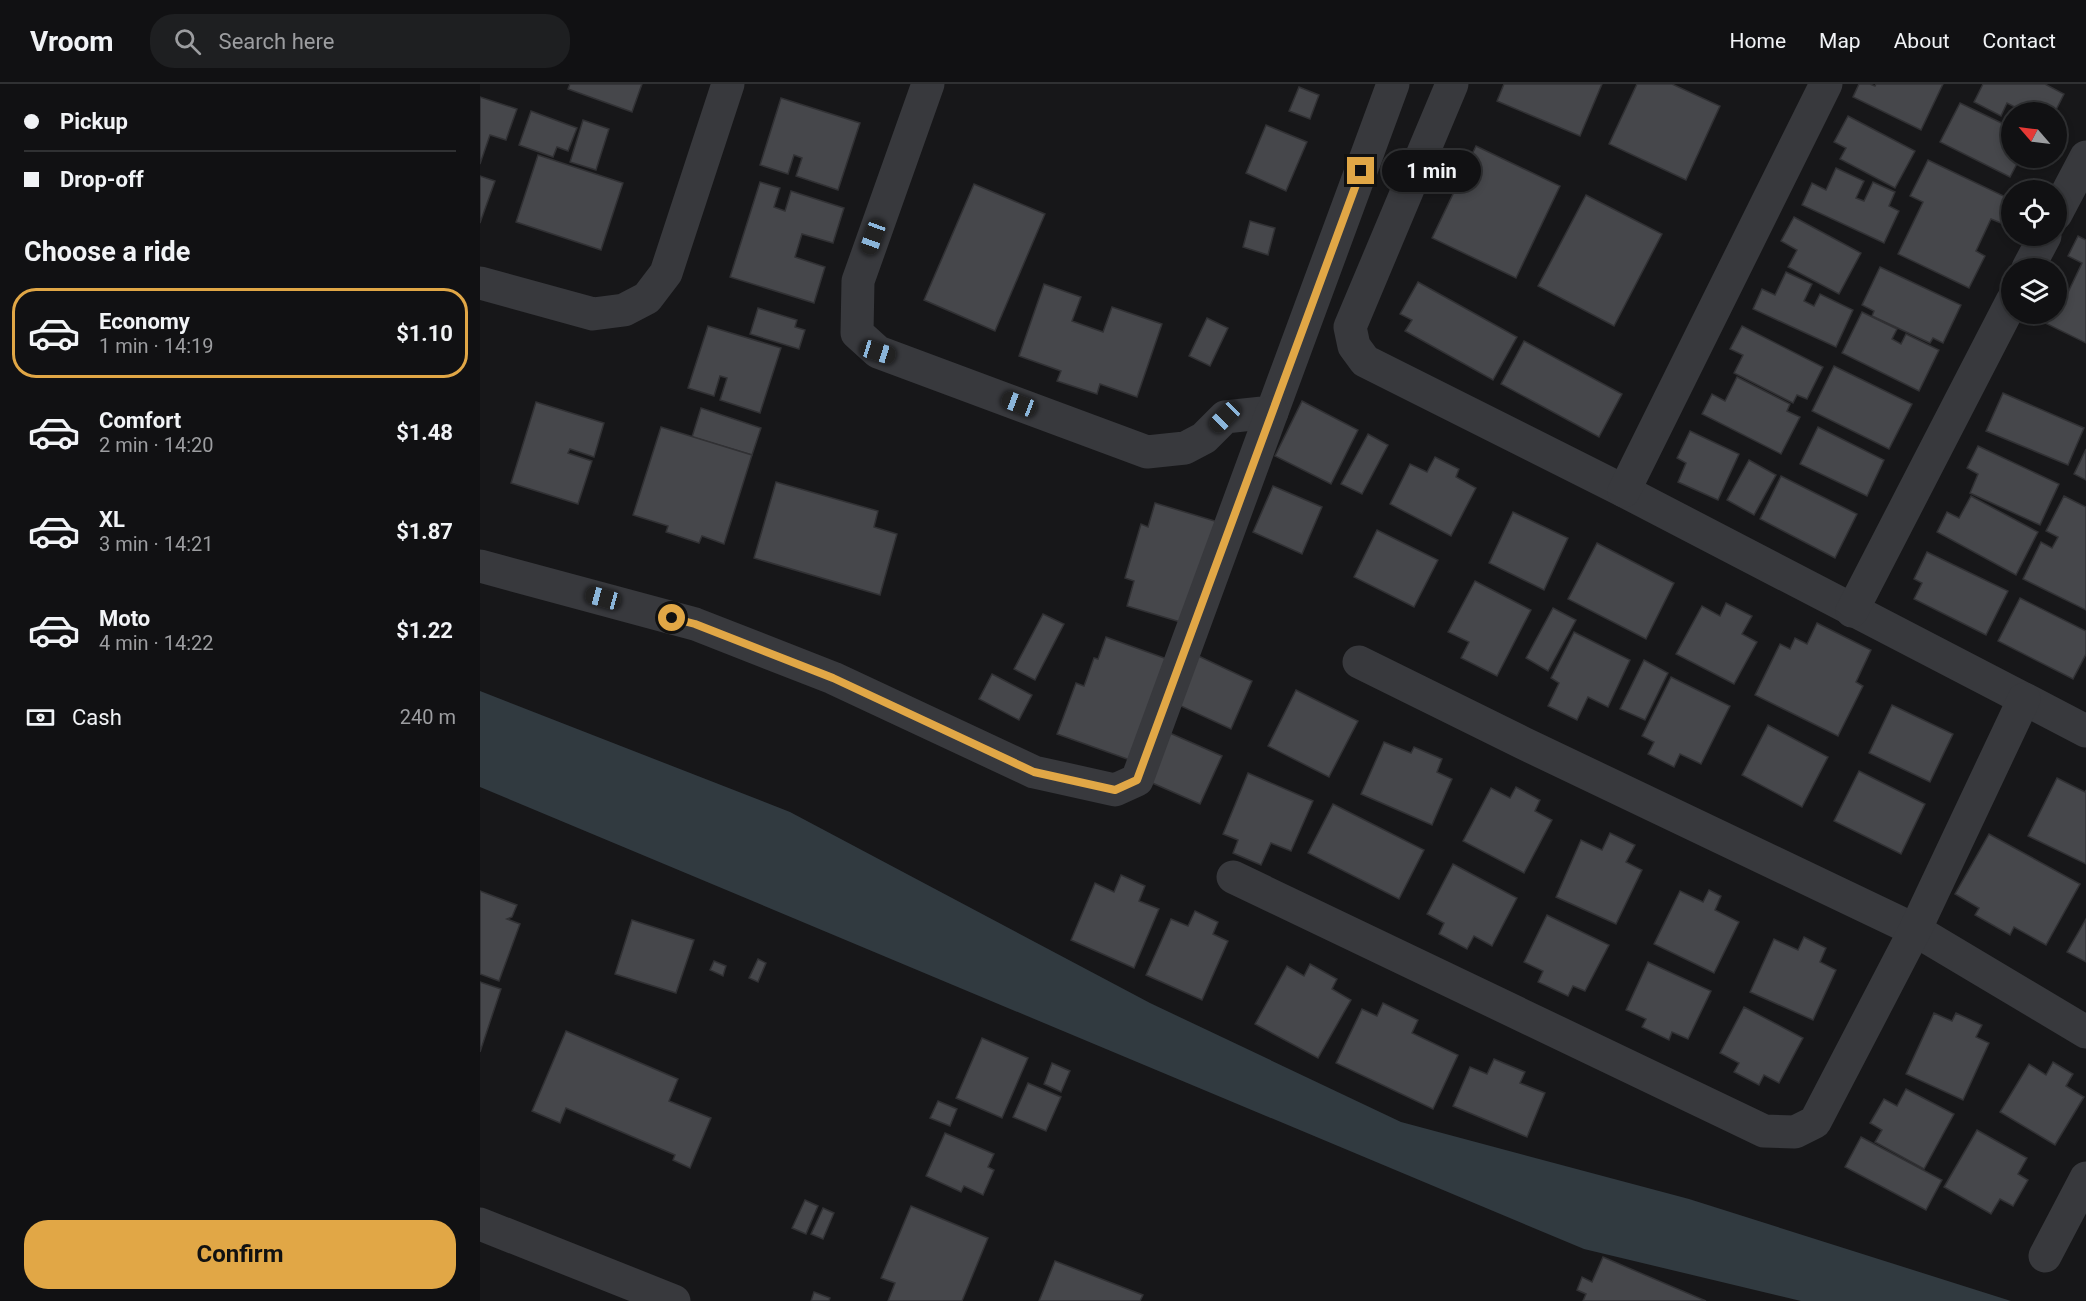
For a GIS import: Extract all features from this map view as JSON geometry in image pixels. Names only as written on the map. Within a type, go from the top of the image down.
[{"type":"street","points":[[480,284],[593,314],[624,310],[647,298],[666,273],[728,84]]},
{"type":"street","points":[[928,84],[858,281],[856,333],[878,352],[1147,452],[1185,448],[1204,438],[1225,417],[1272,412]]},
{"type":"street","points":[[480,566],[695,624],[833,678],[1034,772],[1115,790],[1137,780],[1393,84]]},
{"type":"street","points":[[1452,84],[1350,327],[1354,346],[1365,361],[1624,491],[2025,699],[2085,727]]},
{"type":"street","points":[[1624,491],[1826,84]]},
{"type":"street","points":[[2067,193],[2086,157]]},
{"type":"street","points":[[1852,611],[2001,323]]},
{"type":"street","points":[[1359,662],[1915,930],[2086,1032]]},
{"type":"street","points":[[1233,877],[1764,1131],[1795,1132],[1815,1122],[1915,930],[2025,699]]},
{"type":"street","points":[[2045,1256],[2086,1178]]},
{"type":"street","points":[[480,1224],[674,1301]]},
{"type":"shaded area","points":[[480,691],[790,812],[1150,1003],[1401,1122],[1689,1199],[2011,1301],[1801,1301],[1584,1249],[480,787]]},
{"type":"building","points":[[570,84],[642,84],[632,112],[568,89]]},
{"type":"building","points":[[1504,84],[1602,84],[1580,136],[1497,101]]},
{"type":"building","points":[[1637,84],[1672,84],[1720,106],[1686,180],[1609,144]]},
{"type":"building","points":[[1859,84],[1875,86],[1876,84],[1943,84],[1921,130],[1853,97]]},
{"type":"building","points":[[1983,84],[2045,84],[2064,94],[2060,102],[2001,102],[2001,116],[1974,102]]},
{"type":"building","points":[[1299,87],[1319,95],[1310,119],[1289,111]]},
{"type":"building","points":[[480,97],[517,109],[506,140],[490,135],[480,164]]},
{"type":"building","points":[[781,98],[860,123],[838,190],[796,176],[802,158],[794,155],[788,174],[760,165]]},
{"type":"building","points":[[1960,103],[2001,123],[2001,168],[2015,168],[2010,177],[1940,142]]},
{"type":"building","points":[[531,111],[577,128],[568,151],[557,147],[553,157],[519,145]]},
{"type":"building","points":[[1848,116],[1915,151],[1895,188],[1840,159],[1846,148],[1834,142]]},
{"type":"building","points":[[583,120],[609,129],[596,170],[570,162]]},
{"type":"building","points":[[1266,125],[1307,142],[1286,191],[1246,173]]},
{"type":"building","points":[[1476,146],[1560,186],[1516,278],[1432,238]]},
{"type":"building","points":[[538,155],[623,183],[601,250],[516,222]]},
{"type":"building","points":[[1928,160],[2001,195],[2001,223],[1991,219],[1976,251],[1985,256],[1969,288],[1898,254],[1923,202],[1910,196]]},
{"type":"building","points":[[1836,168],[1864,181],[1856,198],[1864,201],[1873,182],[1895,192],[1889,206],[1899,211],[1884,243],[1802,205],[1812,183],[1826,190]]},
{"type":"building","points":[[480,176],[495,181],[480,223]]},
{"type":"building","points":[[760,182],[780,188],[774,207],[785,211],[791,191],[844,208],[833,243],[802,234],[795,257],[825,267],[814,303],[730,277]]},
{"type":"building","points":[[974,184],[1045,214],[995,331],[924,300]]},
{"type":"building","points":[[1586,195],[1662,234],[1614,326],[1538,286]]},
{"type":"building","points":[[1794,217],[1861,253],[1839,294],[1788,267],[1797,250],[1781,241]]},
{"type":"building","points":[[1250,221],[1275,228],[1268,255],[1243,247]]},
{"type":"building","points":[[2078,236],[2086,240],[2086,343],[2047,324],[2067,324],[2067,294],[2082,263],[2068,256]]},
{"type":"building","points":[[1880,267],[1961,305],[1943,343],[1933,338],[1930,343],[1872,316],[1874,311],[1862,305]]},
{"type":"building","points":[[1786,272],[1812,284],[1804,301],[1814,306],[1820,294],[1853,310],[1836,347],[1753,309],[1762,289],[1775,295]]},
{"type":"building","points":[[1418,282],[1517,337],[1493,380],[1405,331],[1412,320],[1400,314]]},
{"type":"building","points":[[1044,284],[1081,297],[1072,321],[1103,332],[1112,307],[1162,324],[1137,397],[1100,384],[1097,394],[1057,381],[1061,371],[1019,356]]},
{"type":"building","points":[[758,308],[797,320],[795,327],[805,330],[799,349],[750,334]]},
{"type":"building","points":[[1862,312],[1897,329],[1892,339],[1901,344],[1906,334],[1939,350],[1919,391],[1842,353]]},
{"type":"building","points":[[1207,318],[1228,328],[1210,366],[1189,356]]},
{"type":"building","points":[[708,326],[781,348],[760,413],[720,400],[727,378],[720,376],[714,396],[688,388]]},
{"type":"building","points":[[1742,326],[1823,367],[1807,399],[1797,395],[1793,403],[1734,373],[1743,355],[1730,349]]},
{"type":"building","points":[[1524,341],[1622,394],[1599,437],[1501,384]]},
{"type":"building","points":[[1834,366],[1912,404],[1889,449],[1812,411]]},
{"type":"building","points":[[1737,377],[1790,404],[1787,411],[1800,417],[1781,454],[1702,414],[1712,394],[1725,401]]},
{"type":"building","points":[[2003,393],[2084,428],[2068,465],[1986,431]]},
{"type":"building","points":[[1302,401],[1358,430],[1331,484],[1275,456]]},
{"type":"building","points":[[536,402],[604,423],[594,457],[570,449],[568,453],[592,461],[578,504],[511,483]]},
{"type":"building","points":[[701,408],[761,428],[752,455],[692,437]]},
{"type":"building","points":[[661,427],[752,455],[724,544],[702,536],[699,543],[666,532],[668,526],[633,515]]},
{"type":"building","points":[[1818,427],[1884,460],[1867,496],[1800,464]]},
{"type":"building","points":[[1690,431],[1739,454],[1718,500],[1678,482],[1686,463],[1677,458]]},
{"type":"building","points":[[1368,434],[1388,445],[1362,494],[1341,484]]},
{"type":"building","points":[[1978,446],[2059,484],[2040,525],[1970,493],[1978,474],[1967,468]]},
{"type":"building","points":[[2086,449],[2086,480],[2074,474]]},
{"type":"building","points":[[1435,457],[1459,469],[1456,477],[1476,488],[1451,536],[1390,504],[1410,464],[1427,472]]},
{"type":"building","points":[[1749,460],[1776,475],[1754,515],[1727,500]]},
{"type":"building","points":[[1781,476],[1857,514],[1835,558],[1760,519]]},
{"type":"building","points":[[776,482],[878,511],[874,527],[897,534],[880,595],[754,558]]},
{"type":"building","points":[[1273,486],[1322,507],[1302,554],[1253,532]]},
{"type":"building","points":[[1971,496],[2038,532],[2016,575],[1937,532],[1947,512],[1959,518]]},
{"type":"building","points":[[2064,496],[2086,507],[2086,610],[2023,579],[2041,542],[2052,548],[2058,537],[2046,531]]},
{"type":"building","points":[[1155,503],[1218,522],[1187,624],[1127,606],[1134,581],[1125,578],[1141,524],[1148,527]]},
{"type":"building","points":[[1513,512],[1568,538],[1544,590],[1489,563]]},
{"type":"building","points":[[1377,530],[1438,560],[1414,607],[1354,577]]},
{"type":"building","points":[[1597,543],[1674,583],[1646,639],[1568,599]]},
{"type":"building","points":[[1927,552],[2008,591],[1986,635],[1914,599],[1922,583],[1914,579]]},
{"type":"building","points":[[1475,581],[1531,610],[1497,676],[1461,658],[1469,642],[1448,632]]},
{"type":"building","points":[[2020,598],[2086,631],[2086,654],[2073,679],[1998,641]]},
{"type":"building","points":[[1726,603],[1752,616],[1742,634],[1757,642],[1734,684],[1676,654],[1702,606],[1720,616]]},
{"type":"building","points":[[1553,608],[1576,620],[1548,671],[1526,658]]},
{"type":"building","points":[[1043,614],[1064,624],[1035,680],[1014,669]]},
{"type":"building","points":[[1817,623],[1871,650],[1856,682],[1863,686],[1838,736],[1755,695],[1780,644],[1790,649],[1795,638],[1807,644]]},
{"type":"building","points":[[1574,632],[1630,660],[1608,707],[1588,697],[1577,720],[1548,706],[1559,683],[1551,678]]},
{"type":"building","points":[[1106,637],[1167,659],[1130,760],[1057,734],[1076,683],[1084,686],[1094,658],[1098,659]]},
{"type":"building","points":[[1192,653],[1252,681],[1231,729],[1170,701]]},
{"type":"building","points":[[1644,660],[1668,673],[1645,720],[1620,709]]},
{"type":"building","points":[[992,674],[1032,695],[1019,720],[979,699]]},
{"type":"building","points":[[1671,677],[1730,706],[1701,764],[1680,754],[1674,767],[1648,754],[1654,742],[1642,736]]},
{"type":"building","points":[[1296,690],[1358,721],[1329,777],[1268,746]]},
{"type":"building","points":[[1892,705],[1953,734],[1930,782],[1869,753]]},
{"type":"building","points":[[1768,725],[1828,757],[1802,807],[1742,775]]},
{"type":"building","points":[[1163,730],[1222,756],[1200,804],[1141,778]]},
{"type":"building","points":[[1384,742],[1411,753],[1414,747],[1442,759],[1437,772],[1452,779],[1432,825],[1361,794]]},
{"type":"building","points":[[1859,771],[1925,804],[1901,854],[1834,821]]},
{"type":"building","points":[[1248,773],[1313,801],[1291,851],[1271,843],[1261,865],[1233,853],[1238,840],[1223,834]]},
{"type":"building","points":[[2057,778],[2085,792],[2086,790],[2086,864],[2028,836]]},
{"type":"building","points":[[1516,787],[1540,800],[1535,811],[1552,820],[1524,873],[1463,841],[1491,788],[1510,798]]},
{"type":"building","points":[[1333,804],[1424,850],[1399,899],[1308,853]]},
{"type":"building","points":[[1610,833],[1635,845],[1626,862],[1642,870],[1616,924],[1556,897],[1581,840],[1602,850]]},
{"type":"building","points":[[1989,834],[2080,884],[2046,945],[2014,927],[2010,935],[1975,915],[1979,908],[1955,894]]},
{"type":"building","points":[[1453,864],[1517,898],[1492,946],[1474,936],[1467,949],[1439,934],[1444,923],[1427,914]]},
{"type":"building","points":[[1121,875],[1145,886],[1139,901],[1159,909],[1134,968],[1071,940],[1095,883],[1114,892]]},
{"type":"building","points":[[1709,890],[1721,896],[1715,910],[1739,922],[1714,973],[1654,944],[1680,891],[1703,902]]},
{"type":"building","points":[[480,891],[517,905],[512,917],[507,919],[520,924],[499,981],[480,974]]},
{"type":"building","points":[[1195,911],[1218,922],[1213,934],[1228,941],[1202,1000],[1146,975],[1171,919],[1188,926]]},
{"type":"building","points":[[1547,915],[1609,945],[1585,991],[1573,986],[1568,996],[1538,982],[1543,971],[1524,962]]},
{"type":"building","points":[[2086,919],[2086,962],[2067,952]]},
{"type":"building","points":[[632,920],[694,940],[676,993],[615,974]]},
{"type":"building","points":[[1804,937],[1826,948],[1820,962],[1836,970],[1813,1020],[1750,992],[1774,939],[1798,950]]},
{"type":"building","points":[[758,959],[766,963],[758,982],[749,978]]},
{"type":"building","points":[[714,961],[726,966],[723,976],[710,970]]},
{"type":"building","points":[[1648,962],[1711,991],[1688,1039],[1672,1032],[1669,1040],[1642,1027],[1646,1019],[1626,1010]]},
{"type":"building","points":[[1310,964],[1337,979],[1332,989],[1351,1000],[1318,1058],[1255,1024],[1287,966],[1304,976]]},
{"type":"building","points":[[480,982],[501,989],[480,1052]]},
{"type":"building","points":[[1383,1003],[1418,1020],[1412,1033],[1458,1055],[1433,1109],[1336,1063],[1362,1009],[1377,1016]]},
{"type":"building","points":[[1744,1007],[1803,1038],[1779,1083],[1764,1075],[1759,1085],[1734,1072],[1739,1063],[1720,1053]]},
{"type":"building","points":[[1934,1013],[1952,1021],[1956,1013],[1982,1025],[1976,1037],[1989,1043],[1963,1100],[1906,1074]]},
{"type":"building","points":[[566,1031],[678,1079],[669,1101],[711,1118],[690,1168],[673,1160],[675,1155],[566,1108],[560,1123],[532,1111]]},
{"type":"building","points":[[982,1038],[1028,1058],[1002,1118],[956,1098]]},
{"type":"building","points":[[1494,1059],[1525,1072],[1520,1083],[1545,1093],[1527,1137],[1453,1106],[1470,1067],[1487,1074]]},
{"type":"building","points":[[2053,1062],[2073,1074],[2066,1086],[2084,1097],[2055,1145],[2000,1112],[2029,1064],[2046,1075]]},
{"type":"building","points":[[1052,1063],[1070,1071],[1061,1092],[1044,1084]]},
{"type":"building","points":[[1028,1083],[1061,1097],[1046,1131],[1013,1117]]},
{"type":"building","points":[[1906,1089],[1954,1114],[1924,1169],[1875,1142],[1882,1130],[1870,1123],[1884,1099],[1897,1106]]},
{"type":"building","points":[[938,1101],[957,1109],[950,1126],[930,1118]]},
{"type":"building","points":[[1977,1130],[2027,1158],[2018,1174],[2028,1180],[2013,1206],[2000,1199],[1991,1214],[1944,1187]]},
{"type":"building","points":[[945,1133],[994,1154],[988,1167],[994,1170],[983,1195],[964,1186],[961,1192],[926,1176]]},
{"type":"building","points":[[1861,1137],[1942,1180],[1926,1210],[1845,1167]]},
{"type":"building","points":[[805,1200],[818,1206],[806,1234],[792,1228]]},
{"type":"building","points":[[911,1206],[988,1238],[962,1301],[888,1301],[895,1283],[881,1278]]},
{"type":"building","points":[[823,1208],[834,1213],[823,1239],[811,1234]]},
{"type":"building","points":[[1603,1257],[1706,1301],[1583,1301],[1586,1294],[1577,1290],[1582,1277],[1592,1282]]},
{"type":"building","points":[[1055,1261],[1143,1295],[1140,1301],[1039,1301]]},
{"type":"building","points":[[814,1292],[830,1298],[829,1301],[811,1301]]},
{"type":"route","points":[[672,618],[695,624],[833,678],[1034,772],[1115,790],[1137,780],[1361,171]]}]
